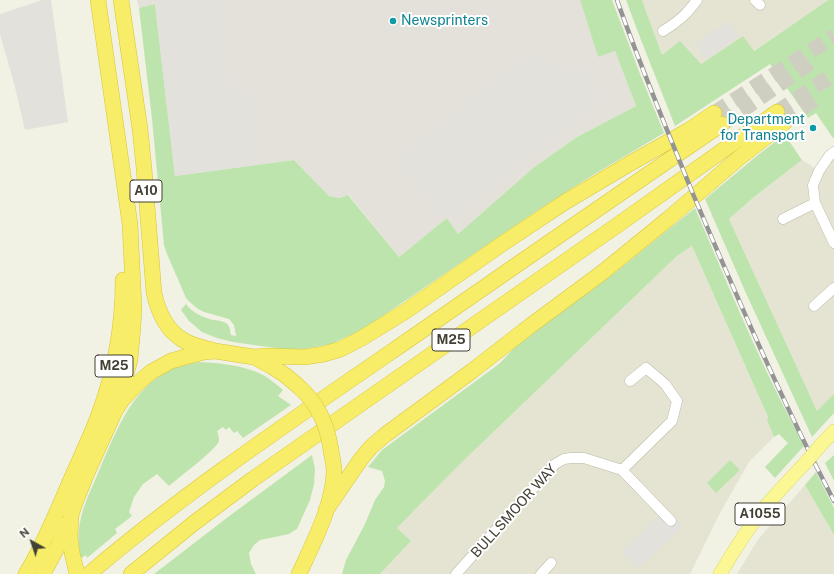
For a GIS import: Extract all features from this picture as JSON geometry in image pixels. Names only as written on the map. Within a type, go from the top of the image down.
[{"type":"highway","name":"A10","points":[[98,0],[130,224],[134,308],[130,360],[115,411]]},
{"type":"highway","name":"A10","points":[[121,0],[140,129],[156,304],[166,324],[183,340],[215,351]]},
{"type":"highway","name":"M25","points":[[89,574],[116,550],[209,479],[354,378],[718,118],[689,130],[565,202],[406,311],[341,349],[305,357],[254,357]]},
{"type":"highway","name":"M25","points":[[130,574],[253,478],[613,229],[780,118],[739,158],[608,268],[371,447],[326,510]]},
{"type":"highway","name":"M25","points":[[26,574],[43,542],[66,490],[99,414],[110,383],[122,318],[122,222],[125,195]]},
{"type":"highway","points":[[43,574],[58,546],[87,473],[115,411],[122,400],[136,384],[158,368],[185,356],[215,351],[254,357],[276,369],[297,385],[309,397],[323,420],[328,432],[332,450],[334,472],[331,494],[326,510],[299,574]]},
{"type":"highway","points":[[71,516],[70,545],[75,568]]},
{"type":"main road","name":"A1055","points":[[720,574],[731,555],[763,510],[834,432]]},
{"type":"street","points":[[663,31],[682,19],[697,0]]},
{"type":"street","points":[[834,152],[829,156],[819,171],[813,185],[815,203],[834,243]]},
{"type":"street","points":[[783,219],[815,203]]},
{"type":"street","points":[[814,306],[834,288]]},
{"type":"street","points":[[622,470],[672,421],[677,401],[665,384],[646,368],[630,381]]},
{"type":"street","name":"BULLSMOOR WAY","points":[[456,574],[555,464],[564,459],[584,458],[622,470],[671,521]]},
{"type":"street","points":[[541,574],[552,563]]},
{"type":"shaded area","points":[[42,0],[51,0],[68,122],[25,130],[0,34],[0,14]]},
{"type":"shaded area","points":[[137,0],[580,0],[598,57],[615,51],[636,106],[577,137],[533,168],[458,234],[447,218],[399,257],[349,195],[340,198],[329,196],[294,160],[175,176],[155,4],[139,8]]},
{"type":"shaded area","points":[[156,0],[215,0],[228,92],[243,89],[255,165],[175,176],[155,4]]},
{"type":"shaded area","points":[[642,0],[828,0],[753,51],[743,36],[701,64],[662,55]]},
{"type":"shaded area","points":[[728,21],[739,37],[706,60],[695,43]]},
{"type":"shaded area","points":[[529,56],[559,74],[577,66],[595,90],[595,101],[451,216],[444,215],[402,163],[404,156]]},
{"type":"shaded area","points":[[834,154],[834,394],[817,412],[729,219],[754,197],[802,160],[821,172]]},
{"type":"shaded area","points":[[692,246],[768,417],[767,420],[774,437],[749,462],[720,513],[690,574],[380,574],[411,541],[397,528],[459,465],[677,256]]},
{"type":"shaded area","points":[[805,485],[834,535],[834,574],[737,574],[757,541]]},
{"type":"shaded area","points":[[666,509],[683,526],[638,569],[622,552]]},
{"type":"green space","points":[[580,0],[612,0],[664,133],[588,178],[538,210],[374,322],[331,344],[304,349],[282,349],[233,342],[202,332],[189,321],[181,310],[186,304],[201,316],[226,323],[229,327],[231,335],[236,336],[234,325],[229,319],[204,312],[198,309],[186,298],[164,245],[152,119],[139,8],[155,4],[175,176],[294,160],[329,196],[340,198],[348,195],[399,257],[447,218],[458,234],[533,168],[577,137],[636,106],[615,51],[598,57]]},
{"type":"green space","points":[[626,0],[642,0],[662,55],[680,41],[701,64],[743,36],[754,51],[828,0],[834,0],[834,138],[816,113],[808,118],[770,64],[675,126]]},
{"type":"green space","points":[[789,131],[794,137],[789,141],[802,160],[754,197],[729,219],[817,411],[834,394],[834,413],[812,437],[745,291],[705,199]]},
{"type":"green space","points":[[695,208],[754,344],[778,396],[804,446],[775,478],[765,467],[788,443],[779,434],[774,437],[767,420],[768,417],[692,246],[677,256],[459,465],[397,528],[411,541],[380,574],[342,574],[346,560],[365,524],[375,500],[384,487],[385,481],[382,471],[368,467],[382,450],[499,364],[517,345],[616,272]]},
{"type":"green space","points":[[199,362],[232,365],[263,375],[283,390],[278,396],[291,405],[243,438],[237,431],[234,433],[229,427],[226,430],[223,427],[217,431],[219,441],[211,451],[169,486],[157,474],[143,484],[134,497],[129,512],[132,516],[115,529],[117,533],[87,558],[86,555],[80,559],[78,541],[83,509],[124,417],[141,392],[164,373],[172,369]]},
{"type":"green space","points":[[312,455],[315,469],[314,484],[310,500],[297,529],[289,534],[260,540],[254,545],[249,553],[251,564],[256,574],[154,574],[228,517]]},
{"type":"green space","points":[[834,455],[834,481],[825,463]]},
{"type":"green space","points":[[730,460],[740,470],[716,493],[707,483]]},
{"type":"green space","points":[[816,472],[834,508],[834,535],[805,485]]},
{"type":"tunnel","points":[[714,113],[834,36]]},
{"type":"tunnel","points":[[722,124],[815,60]]},
{"type":"tunnel","points":[[777,112],[834,74]]},
{"type":"tunnel","points":[[784,123],[818,96]]},
{"type":"railway","points":[[617,0],[664,122],[726,271],[760,349],[834,501]]},
{"type":"place","name":"Newsprinters","points":[[393,21]]},
{"type":"place","name":"Department for Transport","points":[[813,128]]}]
